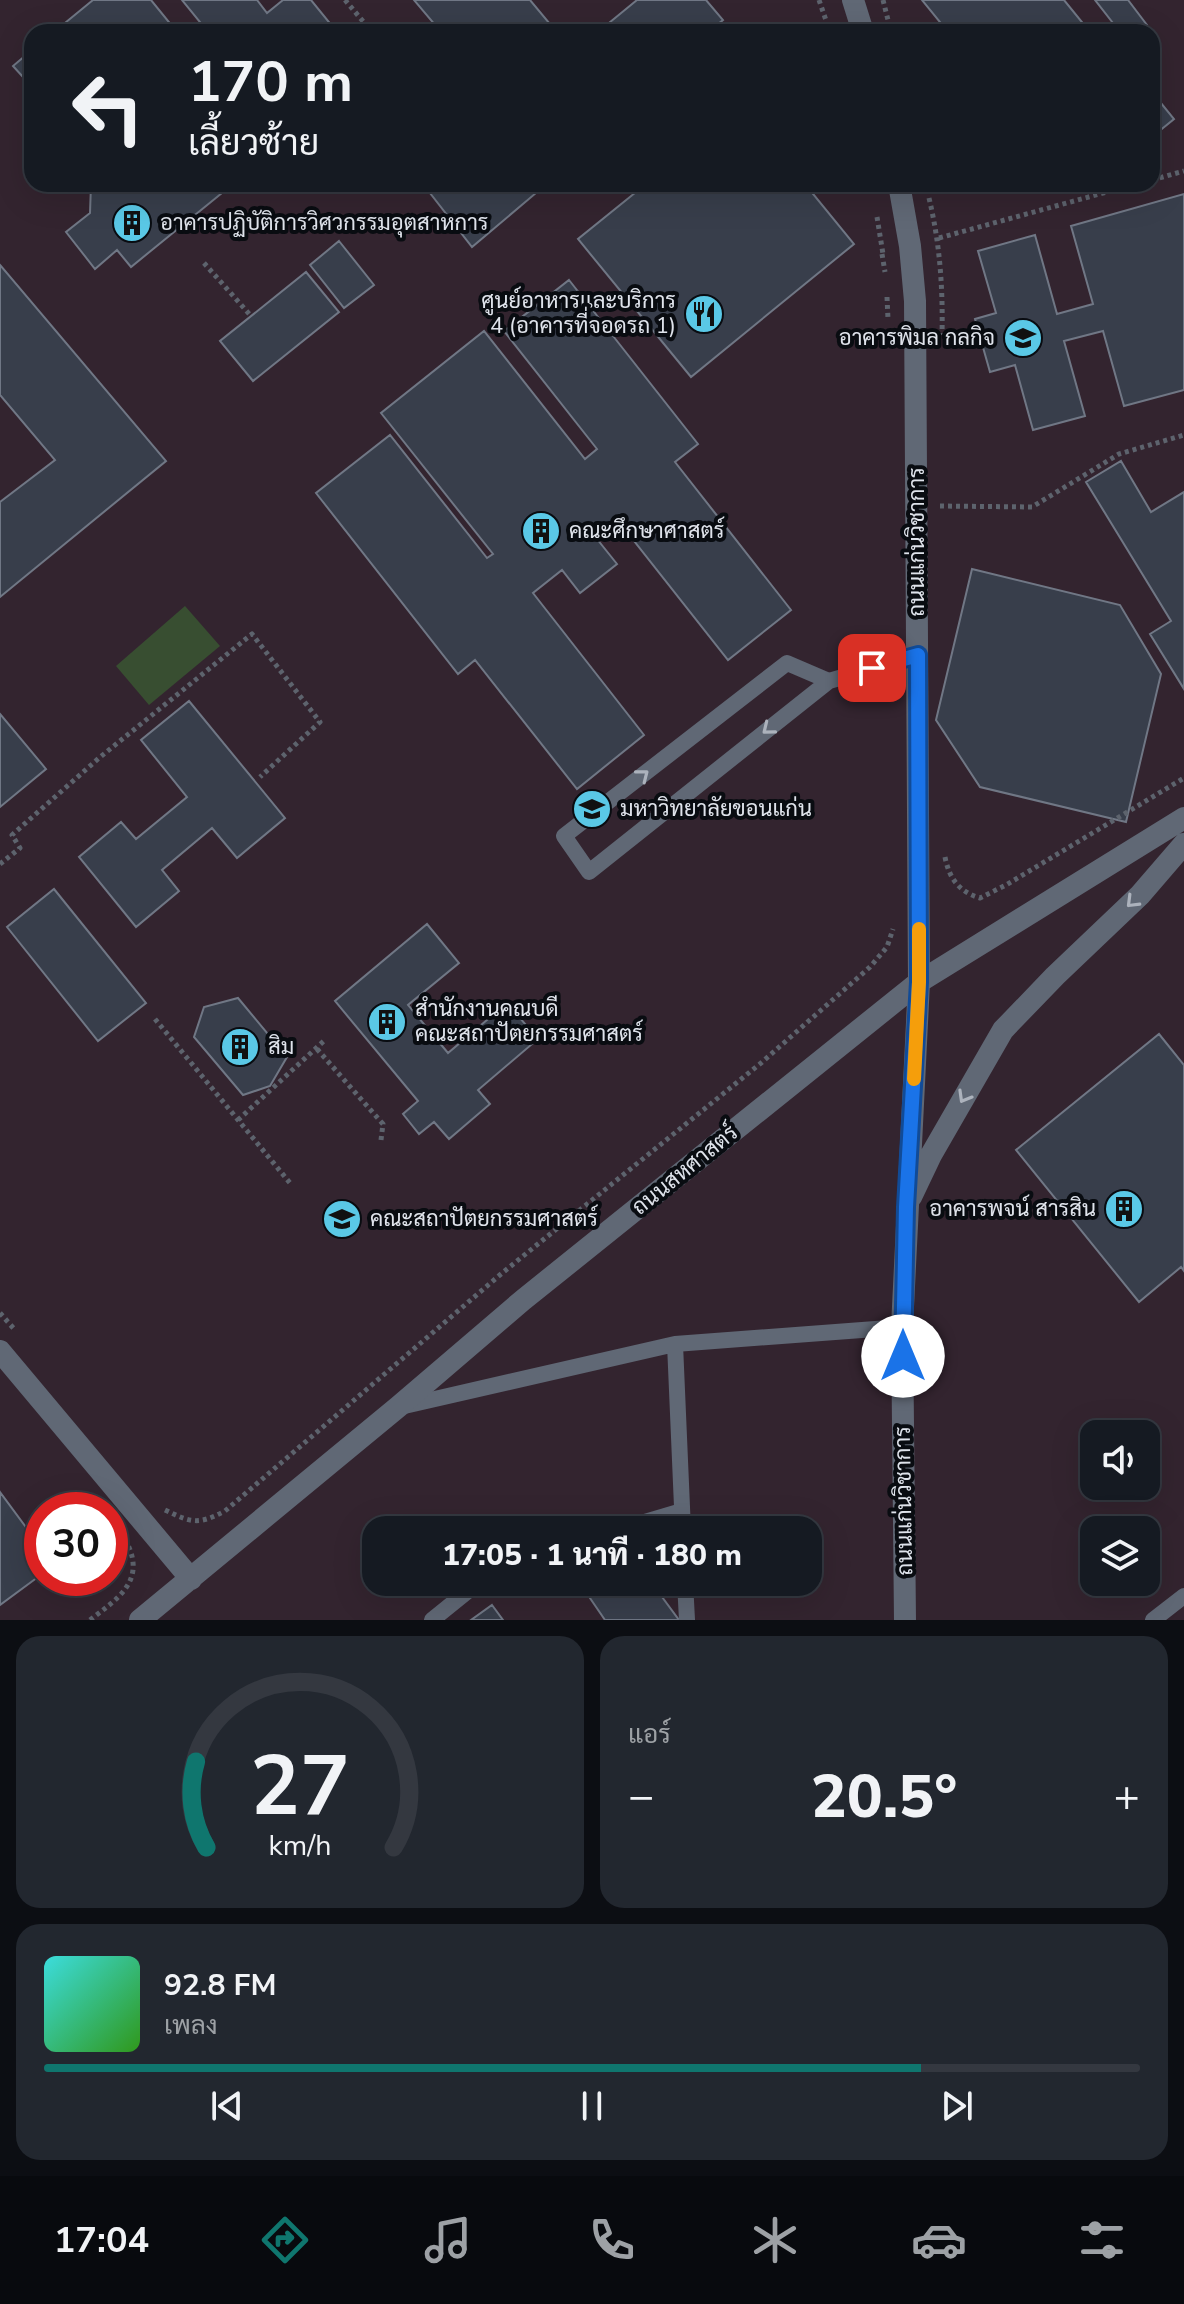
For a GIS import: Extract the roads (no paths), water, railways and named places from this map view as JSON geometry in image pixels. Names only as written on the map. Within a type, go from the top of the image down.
[{"type":"street","points":[[853,0],[860,24]]},
{"type":"street","name":"ถนนแก่นวิชาการ","points":[[900,192],[915,301],[918,655],[919,982],[902,1327],[905,1620]]},
{"type":"street","name":"ถนนสหศาสตร์","points":[[140,1620],[523,1300],[919,982],[1184,818]]},
{"type":"street","points":[[906,1207],[931,1155],[1003,1030],[1140,895],[1184,844]]},
{"type":"street","points":[[0,1351],[191,1579]]},
{"type":"lane","points":[[829,681],[787,663],[564,836],[589,872],[829,681],[918,655]]},
{"type":"lane","points":[[398,1407],[675,1344],[902,1327]]},
{"type":"lane","points":[[675,1344],[682,1516]]},
{"type":"lane","points":[[665,1516],[682,1511]]},
{"type":"lane","points":[[432,1620],[462,1596]]},
{"type":"lane","points":[[686,1596],[687,1620]]},
{"type":"lane","points":[[1153,1620],[1184,1596]]},
{"type":"place","name":"อาคารปฏิบัติการวิศวกรรมอุตสาหการ","points":[[132,223]]},
{"type":"place","name":"ศูนย์อาหารและบริการ 4 (อาคารที่จอดรถ 1)","points":[[704,314]]},
{"type":"place","name":"อาคารพิมล กลกิจ","points":[[1023,338]]},
{"type":"place","name":"คณะศึกษาศาสตร์","points":[[541,531]]},
{"type":"place","name":"มหาวิทยาลัยขอนแก่น","points":[[592,809]]},
{"type":"place","name":"สำนักงานคณบดี คณะสถาปัตยกรรมศาสตร์","points":[[387,1022]]},
{"type":"place","name":"สิม","points":[[240,1047]]},
{"type":"place","name":"อาคารพจน์ สารสิน","points":[[1124,1209]]},
{"type":"place","name":"คณะสถาปัตยกรรมศาสตร์","points":[[342,1219]]}]
